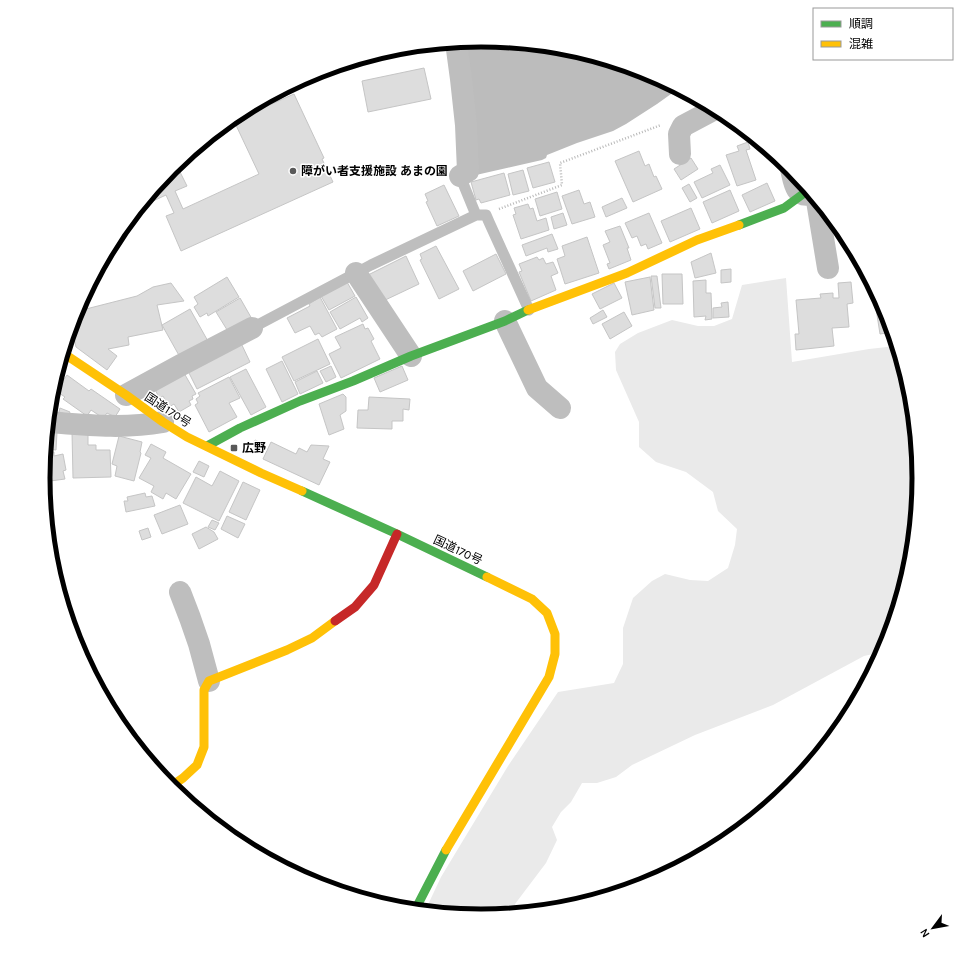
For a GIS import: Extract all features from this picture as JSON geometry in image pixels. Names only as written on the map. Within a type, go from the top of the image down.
[{"type":"main road","points":[[207,446],[240,428],[300,401],[353,381],[411,356],[506,321],[530,310],[627,273],[697,240],[784,208],[807,197]]},
{"type":"main road","name":"国道170号","points":[[67,356],[163,422],[187,436],[261,473],[397,534],[532,598],[548,614],[555,634],[556,654],[549,677],[446,850],[418,904]]},
{"type":"main road","points":[[176,783],[197,765],[204,747],[204,690],[209,681],[287,650],[312,638],[355,607],[374,585],[397,534]]},
{"type":"street","points":[[457,48],[466,125],[468,171],[460,176]]},
{"type":"street","points":[[680,154],[679,134],[683,126],[708,113]]},
{"type":"street","points":[[794,182],[795,188],[804,193]]},
{"type":"street","points":[[812,203],[828,268]]},
{"type":"street","points":[[356,274],[411,356]]},
{"type":"street","points":[[506,321],[537,388],[560,408]]},
{"type":"street","points":[[126,396],[252,328]]},
{"type":"street","points":[[53,422],[126,426],[147,425],[163,422]]},
{"type":"street","points":[[180,592],[193,624],[209,681]]},
{"type":"lane","points":[[460,176],[530,310]]},
{"type":"lane","points":[[252,328],[378,262],[481,215]]},
{"type":"path","points":[[481,215],[562,184],[560,163],[662,125],[683,126]]},
{"type":"shaded area","points":[[465,48],[509,48],[565,55],[619,70],[673,92],[613,131],[547,155],[546,158],[542,160],[476,175]]},
{"type":"shaded area","points":[[786,278],[792,362],[891,347],[897,366],[908,422],[912,478],[911,506],[908,534],[897,590],[889,617],[874,654],[864,656],[773,705],[695,735],[632,765],[616,777],[597,783],[582,783],[571,802],[561,812],[552,827],[557,840],[546,863],[515,904],[516,907],[480,909],[428,905],[441,877],[508,766],[558,692],[614,683],[623,664],[623,628],[633,598],[652,581],[665,574],[690,580],[708,581],[728,568],[735,545],[737,529],[718,511],[713,492],[686,472],[656,462],[639,447],[639,422],[616,370],[615,352],[620,344],[638,333],[672,320],[698,326],[714,326],[732,319],[742,285]]},
{"type":"building","points":[[424,68],[431,99],[368,112],[362,81]]},
{"type":"building","name":"障がい者支援施設 あまの園","points":[[294,94],[324,158],[322,159],[333,182],[181,251],[166,216],[174,213],[166,195],[149,203],[179,170],[187,186],[175,191],[183,209],[259,174],[235,124],[253,112]]},
{"type":"building","points":[[748,142],[750,149],[746,150],[756,180],[737,186],[726,155],[739,151],[737,146]]},
{"type":"building","points":[[639,151],[645,166],[649,164],[654,177],[656,176],[662,189],[633,202],[615,161]]},
{"type":"building","points":[[691,158],[698,169],[681,180],[674,169]]},
{"type":"building","points":[[549,162],[555,182],[533,188],[527,168]]},
{"type":"building","points":[[720,165],[730,185],[702,198],[694,182],[713,173],[711,169]]},
{"type":"building","points":[[445,166],[447,171],[441,175],[438,170]]},
{"type":"building","points":[[523,170],[529,191],[513,195],[508,174]]},
{"type":"building","points":[[504,173],[510,195],[481,203],[479,199],[476,200],[471,182]]},
{"type":"building","points":[[767,183],[775,201],[750,212],[742,195]]},
{"type":"building","points":[[689,184],[697,198],[690,202],[682,188]]},
{"type":"building","points":[[444,185],[459,216],[437,226],[426,202],[428,201],[425,194]]},
{"type":"building","points":[[579,190],[584,204],[590,202],[595,217],[572,224],[562,196]]},
{"type":"building","points":[[730,190],[739,211],[712,223],[703,202]]},
{"type":"building","points":[[557,192],[562,209],[540,216],[535,199]]},
{"type":"building","points":[[622,198],[627,208],[606,217],[602,207]]},
{"type":"building","points":[[528,204],[530,209],[533,208],[537,221],[546,218],[549,230],[521,239],[513,215],[516,214],[514,208]]},
{"type":"building","points":[[691,208],[700,229],[670,242],[661,221]]},
{"type":"building","points":[[563,213],[567,225],[554,229],[551,217]]},
{"type":"building","points":[[649,213],[662,243],[648,249],[646,244],[641,246],[637,236],[632,238],[625,223]]},
{"type":"building","points":[[620,226],[629,248],[627,248],[631,260],[609,269],[607,264],[610,263],[603,245],[610,242],[605,231]]},
{"type":"building","points":[[552,234],[558,249],[548,252],[547,248],[526,256],[522,245]]},
{"type":"building","points":[[587,237],[599,273],[565,284],[557,259],[565,256],[562,246]]},
{"type":"building","points":[[436,246],[459,289],[439,299],[420,260],[422,259],[420,254]]},
{"type":"building","points":[[711,253],[716,273],[695,278],[691,262]]},
{"type":"building","points":[[496,254],[506,274],[473,291],[463,271]]},
{"type":"building","points":[[406,256],[419,284],[381,302],[368,275]]},
{"type":"building","points":[[537,257],[539,260],[543,258],[546,264],[553,262],[558,273],[551,276],[556,290],[531,301],[519,272],[522,271],[519,264]]},
{"type":"building","points":[[731,269],[731,282],[721,283],[721,270]]},
{"type":"building","points":[[662,274],[682,274],[683,304],[663,304]]},
{"type":"building","points":[[651,276],[657,276],[661,308],[655,308]]},
{"type":"building","points":[[227,277],[239,297],[208,316],[207,313],[200,317],[194,307],[198,304],[194,297]]},
{"type":"building","points":[[650,277],[654,310],[632,315],[625,282]]},
{"type":"building","points":[[706,280],[706,293],[711,293],[712,319],[705,320],[706,316],[694,317],[693,281]]},
{"type":"building","points":[[347,282],[355,296],[329,310],[321,296]]},
{"type":"building","points":[[851,282],[853,303],[847,304],[849,327],[832,328],[834,346],[796,350],[795,334],[799,334],[796,300],[821,298],[820,294],[833,293],[833,298],[839,298],[838,283]]},
{"type":"building","points":[[171,283],[184,301],[157,305],[163,330],[128,337],[129,345],[108,349],[117,356],[107,370],[76,347],[73,336],[85,306],[86,309],[137,296],[153,287]]},
{"type":"building","points":[[614,283],[622,298],[600,309],[592,294]]},
{"type":"building","points":[[320,297],[337,329],[322,337],[319,333],[315,335],[310,326],[295,333],[287,318],[310,306],[309,304]]},
{"type":"building","points":[[356,297],[368,318],[362,322],[360,318],[340,329],[330,312]]},
{"type":"building","points":[[240,298],[252,319],[229,333],[216,312]]},
{"type":"building","points":[[728,302],[729,317],[713,318],[713,308],[722,307],[721,303]]},
{"type":"building","points":[[876,306],[887,333],[880,334]]},
{"type":"building","points":[[190,309],[209,343],[181,359],[162,325]]},
{"type":"building","points":[[603,310],[607,317],[593,324],[590,318]]},
{"type":"building","points":[[624,312],[632,326],[610,339],[602,324]]},
{"type":"building","points":[[363,324],[365,329],[368,328],[374,339],[371,341],[380,359],[341,378],[329,354],[341,348],[335,337]]},
{"type":"building","points":[[318,339],[330,364],[294,381],[282,357]]},
{"type":"building","points":[[240,341],[250,362],[197,389],[186,367]]},
{"type":"building","points":[[282,361],[298,394],[282,402],[266,369]]},
{"type":"building","points":[[331,366],[336,377],[326,382],[320,371]]},
{"type":"building","points":[[402,366],[408,380],[380,392],[374,378]]},
{"type":"building","points":[[246,369],[266,407],[251,415],[230,377]]},
{"type":"building","points":[[317,371],[323,383],[300,394],[295,382]]},
{"type":"building","points":[[184,373],[196,394],[192,396],[193,399],[189,401],[191,405],[179,412],[174,404],[169,407],[163,396],[159,398],[155,389]]},
{"type":"building","points":[[67,375],[89,391],[91,389],[120,409],[115,417],[107,413],[103,418],[91,410],[87,416],[63,399],[65,397],[58,393],[60,385]]},
{"type":"building","points":[[229,377],[240,398],[229,403],[237,417],[209,432],[195,405],[198,403],[196,399],[200,396],[198,393]]},
{"type":"building","points":[[343,394],[346,397],[346,411],[340,415],[344,429],[329,435],[319,404]]},
{"type":"building","points":[[58,395],[58,395],[56,417],[54,417]]},
{"type":"building","points":[[369,397],[410,399],[409,410],[403,409],[403,421],[392,421],[392,429],[357,428],[358,410],[368,410]]},
{"type":"building","points":[[60,408],[70,412],[69,415],[59,412]]},
{"type":"building","points":[[52,431],[57,432],[56,450],[50,449]]},
{"type":"building","points":[[72,432],[88,432],[88,445],[96,445],[96,450],[110,450],[111,477],[73,478]]},
{"type":"building","points":[[119,436],[142,442],[141,453],[134,481],[115,476],[117,466],[112,464]]},
{"type":"building","points":[[255,440],[264,444],[261,450],[252,445]]},
{"type":"building","points":[[271,442],[296,454],[299,448],[307,452],[311,445],[329,446],[323,459],[330,462],[319,485],[263,459]]},
{"type":"building","points":[[151,444],[166,452],[163,458],[191,474],[176,499],[166,493],[163,499],[151,492],[154,486],[139,478],[151,458],[145,455]]},
{"type":"building","points":[[54,452],[54,456],[63,454],[66,470],[63,471],[65,479],[50,481],[50,453]]},
{"type":"building","points":[[199,461],[209,466],[204,477],[193,472]]},
{"type":"building","points":[[220,471],[239,481],[219,521],[183,503],[196,477],[212,486]]},
{"type":"building","points":[[243,482],[260,490],[246,520],[229,512]]},
{"type":"building","points":[[145,493],[146,497],[152,496],[155,506],[126,512],[124,501],[128,501],[127,497]]},
{"type":"building","points":[[180,505],[188,524],[162,534],[154,515]]},
{"type":"building","points":[[227,516],[245,524],[238,538],[221,529]]},
{"type":"building","points":[[212,520],[219,523],[215,530],[208,527]]},
{"type":"building","points":[[206,527],[214,532],[218,539],[199,549],[192,534]]},
{"type":"building","points":[[148,528],[151,537],[142,540],[139,531]]},
{"type":"traffic: fast","points":[[739,225],[784,208],[803,194]]},
{"type":"traffic: fast","points":[[207,446],[240,428],[300,401],[353,381],[411,356],[505,321],[528,310]]},
{"type":"traffic: fast","points":[[302,491],[487,577]]},
{"type":"traffic: fast","points":[[418,904],[446,850]]},
{"type":"traffic: slow","points":[[528,310],[627,273],[697,240],[739,225]]},
{"type":"traffic: slow","points":[[67,356],[187,437],[302,491]]},
{"type":"traffic: slow","points":[[446,850],[549,677],[555,654],[555,634],[547,613],[532,599],[487,577]]},
{"type":"traffic: slow","points":[[176,783],[197,765],[204,747],[204,690],[209,681],[287,650],[312,638],[335,621]]},
{"type":"traffic: jam","points":[[335,621],[355,607],[374,585],[397,534]]},
{"type":"place","name":"障がい者支援施設 あまの園","points":[[293,171]]},
{"type":"place","name":"広野","points":[[234,448]]}]
